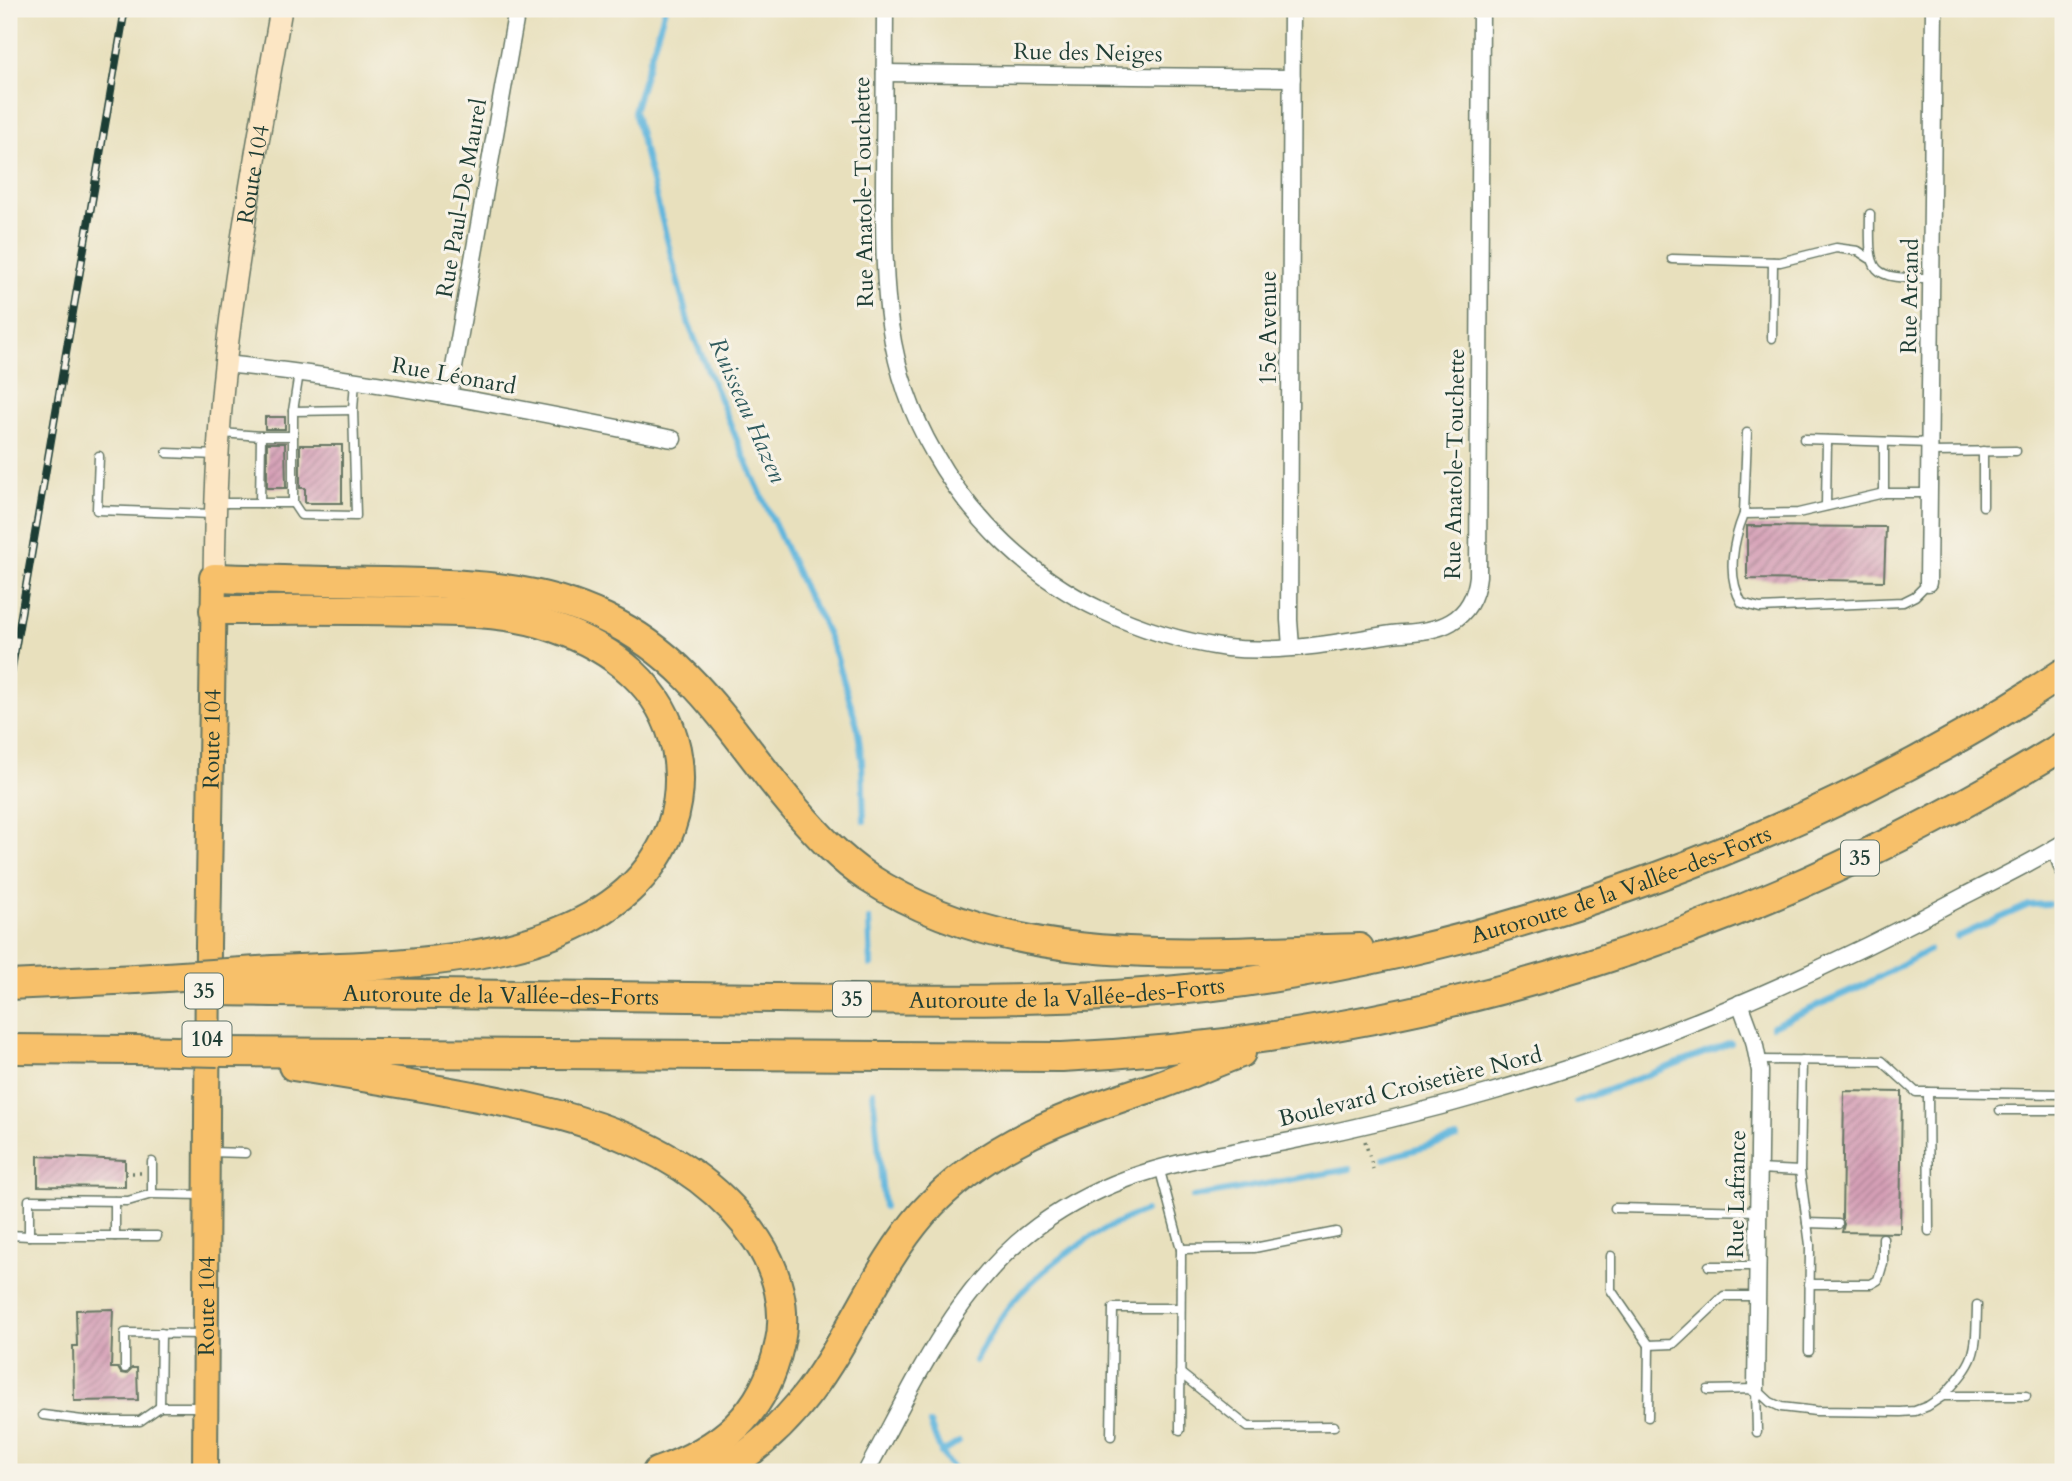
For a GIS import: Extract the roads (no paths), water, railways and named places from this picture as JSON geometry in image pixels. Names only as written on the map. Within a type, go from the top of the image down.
[{"type":"highway","points":[[214,578],[485,585],[546,596],[606,618],[657,650],[689,678],[731,725],[801,816],[845,860],[865,876],[910,901],[973,925],[1051,944],[1124,952],[1428,946]]},
{"type":"highway","points":[[214,610],[449,612],[500,615],[552,626],[599,647],[633,672],[661,709],[676,752],[677,804],[669,834],[662,848],[636,884],[589,919],[523,943],[459,957],[273,981]]},
{"type":"highway","name":"Autoroute de la Vallée-des-Forts","points":[[13,987],[273,981],[1039,999],[1127,994],[1310,971],[1428,946],[1585,900],[1757,837],[1847,796],[1934,751],[2063,673]]},
{"type":"highway","name":"35","points":[[10,1049],[218,1052],[273,1057],[1052,1057],[1184,1049],[1284,1035],[1359,1023],[1492,993],[1674,936],[1795,888],[1874,852],[1973,799],[2063,746]]},
{"type":"highway","points":[[719,1472],[765,1439],[809,1392],[898,1244],[925,1211],[957,1181],[1008,1146],[1045,1126],[1284,1035]]},
{"type":"highway","points":[[273,1057],[564,1115],[621,1135],[671,1159],[724,1200],[754,1236],[774,1275],[782,1314],[778,1353],[762,1393],[737,1427],[700,1454],[657,1472]]},
{"type":"main road","name":"Route 104","points":[[205,1472],[206,1152],[214,578],[219,433],[225,363],[240,258],[281,9]]},
{"type":"street","name":"Rue Paul-De Maurel","points":[[449,396],[517,9]]},
{"type":"street","name":"Rue Anatole-Touchette","points":[[885,9],[884,251],[887,317],[898,366],[933,453],[981,519],[1008,547],[1049,580],[1102,611],[1158,633],[1202,644],[1244,649],[1290,647],[1440,627],[1459,616],[1469,605],[1475,591],[1478,576],[1481,9]]},
{"type":"street","name":"15e Avenue","points":[[1290,647],[1292,9]]},
{"type":"street","name":"Rue Arcand","points":[[1928,583],[1934,9]]},
{"type":"street","name":"Rue des Neiges","points":[[885,73],[1292,78]]},
{"type":"street","name":"Rue Léonard","points":[[225,363],[355,380],[673,439]]},
{"type":"street","points":[[2059,846],[2063,869]]},
{"type":"street","name":"Boulevard Croisetière Nord","points":[[866,1472],[942,1334],[966,1298],[994,1265],[1026,1236],[1076,1202],[1118,1181],[1159,1167],[1452,1103],[1629,1047],[1740,1003],[1917,921],[2059,846]]},
{"type":"street","name":"Rue Lafrance","points":[[1740,1003],[1759,1060],[1756,1389]]},
{"type":"lane","points":[[1870,214],[1870,257]]},
{"type":"lane","points":[[1672,259],[1773,262],[1836,248],[1858,251],[1870,257],[1880,271],[1891,277],[1932,278]]},
{"type":"lane","points":[[1772,338],[1773,262]]},
{"type":"lane","points":[[299,373],[293,411],[293,503],[301,515],[356,516],[353,410],[355,380]]},
{"type":"lane","points":[[293,411],[353,410]]},
{"type":"lane","points":[[219,433],[293,436]]},
{"type":"lane","points":[[1747,433],[1744,513],[1735,542],[1733,580],[1742,603],[1750,607],[1903,602],[1915,596],[1928,583]]},
{"type":"lane","points":[[260,503],[261,436]]},
{"type":"lane","points":[[1804,439],[2016,451]]},
{"type":"lane","points":[[1826,506],[1827,440]]},
{"type":"lane","points":[[1884,442],[1884,493]]},
{"type":"lane","points":[[1983,451],[1983,506]]},
{"type":"lane","points":[[167,453],[218,456]]},
{"type":"lane","points":[[99,456],[97,510],[216,508],[260,503],[293,503]]},
{"type":"lane","points":[[1744,513],[1798,513],[1884,493],[1929,493]]},
{"type":"lane","points":[[1759,1060],[1882,1061],[1916,1092],[2063,1094]]},
{"type":"lane","points":[[1802,1060],[1800,1171],[1810,1245],[1809,1351]]},
{"type":"lane","points":[[1928,1092],[1929,1231]]},
{"type":"lane","points":[[2000,1110],[2063,1110]]},
{"type":"lane","points":[[206,1152],[245,1153]]},
{"type":"lane","points":[[152,1161],[152,1195]]},
{"type":"lane","points":[[1159,1167],[1181,1249],[1180,1430]]},
{"type":"lane","points":[[1759,1170],[1800,1171]]},
{"type":"lane","points":[[29,1236],[29,1200],[128,1201],[152,1195],[206,1195]]},
{"type":"lane","points":[[115,1201],[115,1236]]},
{"type":"lane","points":[[1615,1208],[1759,1211]]},
{"type":"lane","points":[[1807,1223],[1838,1224]]},
{"type":"lane","points":[[1181,1249],[1254,1248],[1336,1232]]},
{"type":"lane","points":[[9,1235],[157,1236]]},
{"type":"lane","points":[[1810,1284],[1871,1284],[1878,1280],[1883,1263],[1883,1238]]},
{"type":"lane","points":[[1611,1256],[1611,1290],[1649,1345],[1648,1417]]},
{"type":"lane","points":[[1709,1266],[1758,1266]]},
{"type":"lane","points":[[1649,1345],[1673,1344],[1724,1296],[1757,1296]]},
{"type":"lane","points":[[1708,1390],[1756,1389],[1770,1402],[1816,1411],[1908,1411],[1928,1406],[1943,1396],[1966,1370],[1971,1360],[1976,1335],[1977,1305]]},
{"type":"lane","points":[[1111,1436],[1113,1308],[1180,1308]]},
{"type":"lane","points":[[125,1368],[125,1333],[205,1334]]},
{"type":"lane","points":[[160,1407],[161,1333]]},
{"type":"lane","points":[[1180,1373],[1248,1427],[1334,1426]]},
{"type":"lane","points":[[1756,1389],[1757,1432]]},
{"type":"lane","points":[[1943,1396],[2026,1396]]},
{"type":"lane","points":[[43,1415],[90,1421],[140,1421],[160,1407],[205,1407]]},
{"type":"waterway","name":"Ruisseau Hazen","points":[[665,9],[634,111],[689,325],[745,459],[836,655],[857,725],[862,760],[864,821]]},
{"type":"waterway","points":[[1957,937],[2029,905],[2048,904]]},
{"type":"waterway","name":"Ruisseau Hazen","points":[[869,920],[871,965]]},
{"type":"waterway","points":[[1772,1026],[1864,985],[1929,950]]},
{"type":"waterway","points":[[1576,1102],[1731,1043]]},
{"type":"waterway","name":"Ruisseau Hazen","points":[[873,1092],[884,1207]]},
{"type":"waterway","points":[[1383,1159],[1457,1138]]},
{"type":"waterway","points":[[1193,1197],[1350,1169]]},
{"type":"waterway","points":[[975,1361],[1007,1309],[1033,1281],[1078,1245],[1145,1211]]},
{"type":"waterway","name":"Ruisseau Hazen","points":[[930,1424],[944,1457],[958,1472]]},
{"type":"waterway","points":[[941,1453],[959,1442]]},
{"type":"railway","points":[[9,685],[125,9]]}]
